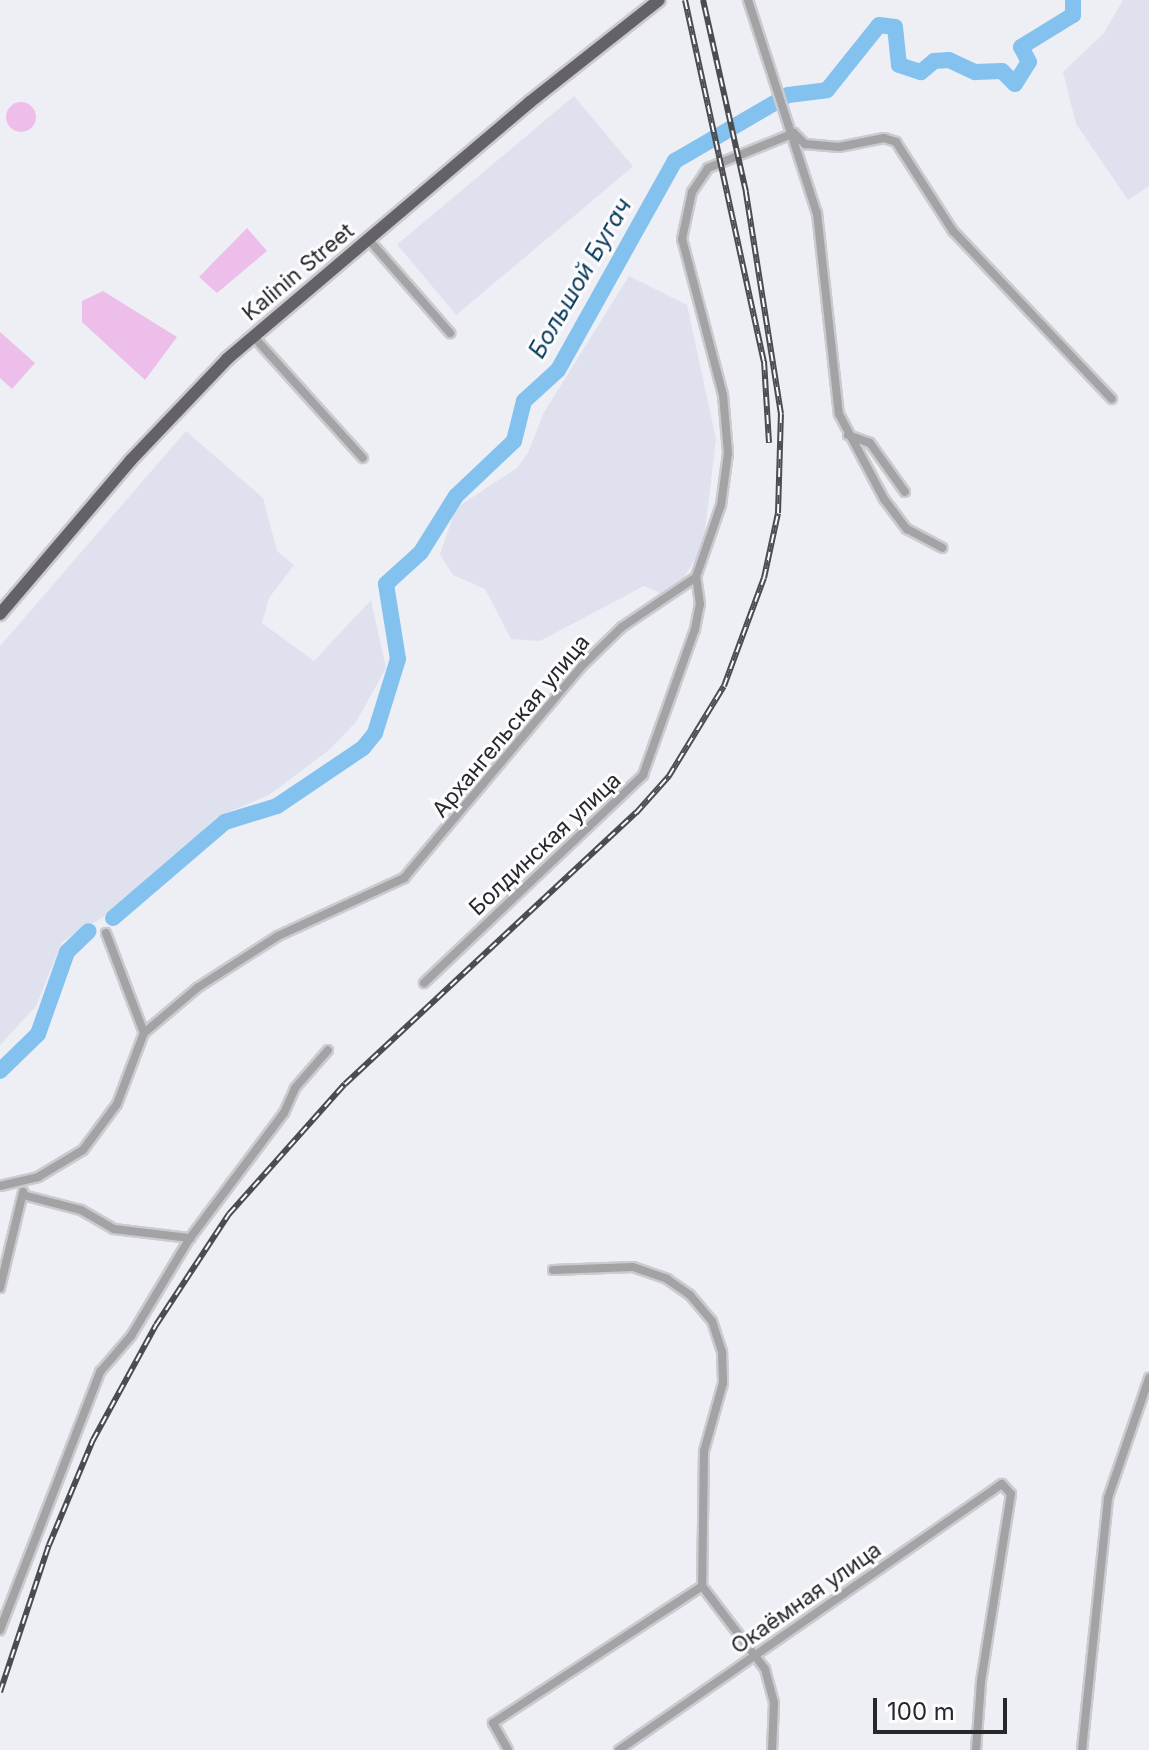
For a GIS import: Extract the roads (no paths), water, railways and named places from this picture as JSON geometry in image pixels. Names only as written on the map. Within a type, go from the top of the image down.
[{"type":"main road","name":"Kalinin Street","points":[[0,614],[174,412],[253,336],[659,0]]},
{"type":"street","points":[[748,0],[794,133],[817,213],[826,328],[839,414],[847,435],[907,529],[942,548]]},
{"type":"street","points":[[696,577],[721,505],[728,453],[723,395],[682,239],[692,192],[708,168],[794,133]]},
{"type":"street","points":[[794,133],[805,144],[839,147],[884,138],[896,142],[953,231],[1112,399]]},
{"type":"street","points":[[368,239],[450,333]]},
{"type":"street","points":[[253,336],[363,458]]},
{"type":"street","points":[[847,435],[870,443],[905,492]]},
{"type":"street","name":"Болдинская улица","points":[[424,983],[643,775],[695,629],[700,604],[696,577]]},
{"type":"street","name":"Архангельская улица","points":[[144,1033],[197,988],[278,936],[404,878],[581,667],[622,627],[696,577]]},
{"type":"street","points":[[0,1186],[24,1183],[90,1145],[117,1104],[144,1033],[106,933]]},
{"type":"street","points":[[0,1630],[100,1372],[131,1336],[190,1238],[284,1113],[295,1088],[328,1050]]},
{"type":"street","points":[[0,1288],[24,1183]]},
{"type":"street","points":[[23,1195],[81,1210],[114,1229],[190,1238]]},
{"type":"street","points":[[553,1270],[633,1267],[667,1279],[690,1295],[712,1321],[722,1352],[723,1383],[704,1451],[702,1586],[765,1669],[774,1703],[772,1750]]},
{"type":"street","points":[[1082,1750],[1108,1498],[1149,1378]]},
{"type":"street","name":"Окаёмная улица","points":[[619,1750],[995,1484],[1011,1494],[981,1682],[976,1750]]},
{"type":"street","points":[[508,1750],[493,1723],[702,1586]]},
{"type":"waterway","name":"Большой Бугач","points":[[113,918],[225,822],[277,806],[363,748],[375,733],[398,659],[386,584],[421,552],[456,496],[514,441],[524,401],[558,370],[675,161],[788,95],[827,90],[879,25],[895,27],[899,65],[921,72],[934,61],[949,60],[975,72],[1002,71],[1015,84],[1029,62],[1021,47],[1073,15],[1073,0]]},
{"type":"waterway","points":[[0,1071],[38,1034],[67,952],[89,931]]},
{"type":"railway","points":[[685,0],[764,361],[769,443]]},
{"type":"railway","points":[[0,1692],[49,1545],[93,1440],[156,1325],[229,1214],[345,1084],[636,813],[669,776],[724,686],[764,578],[778,513],[781,414],[746,192],[703,0]]}]
